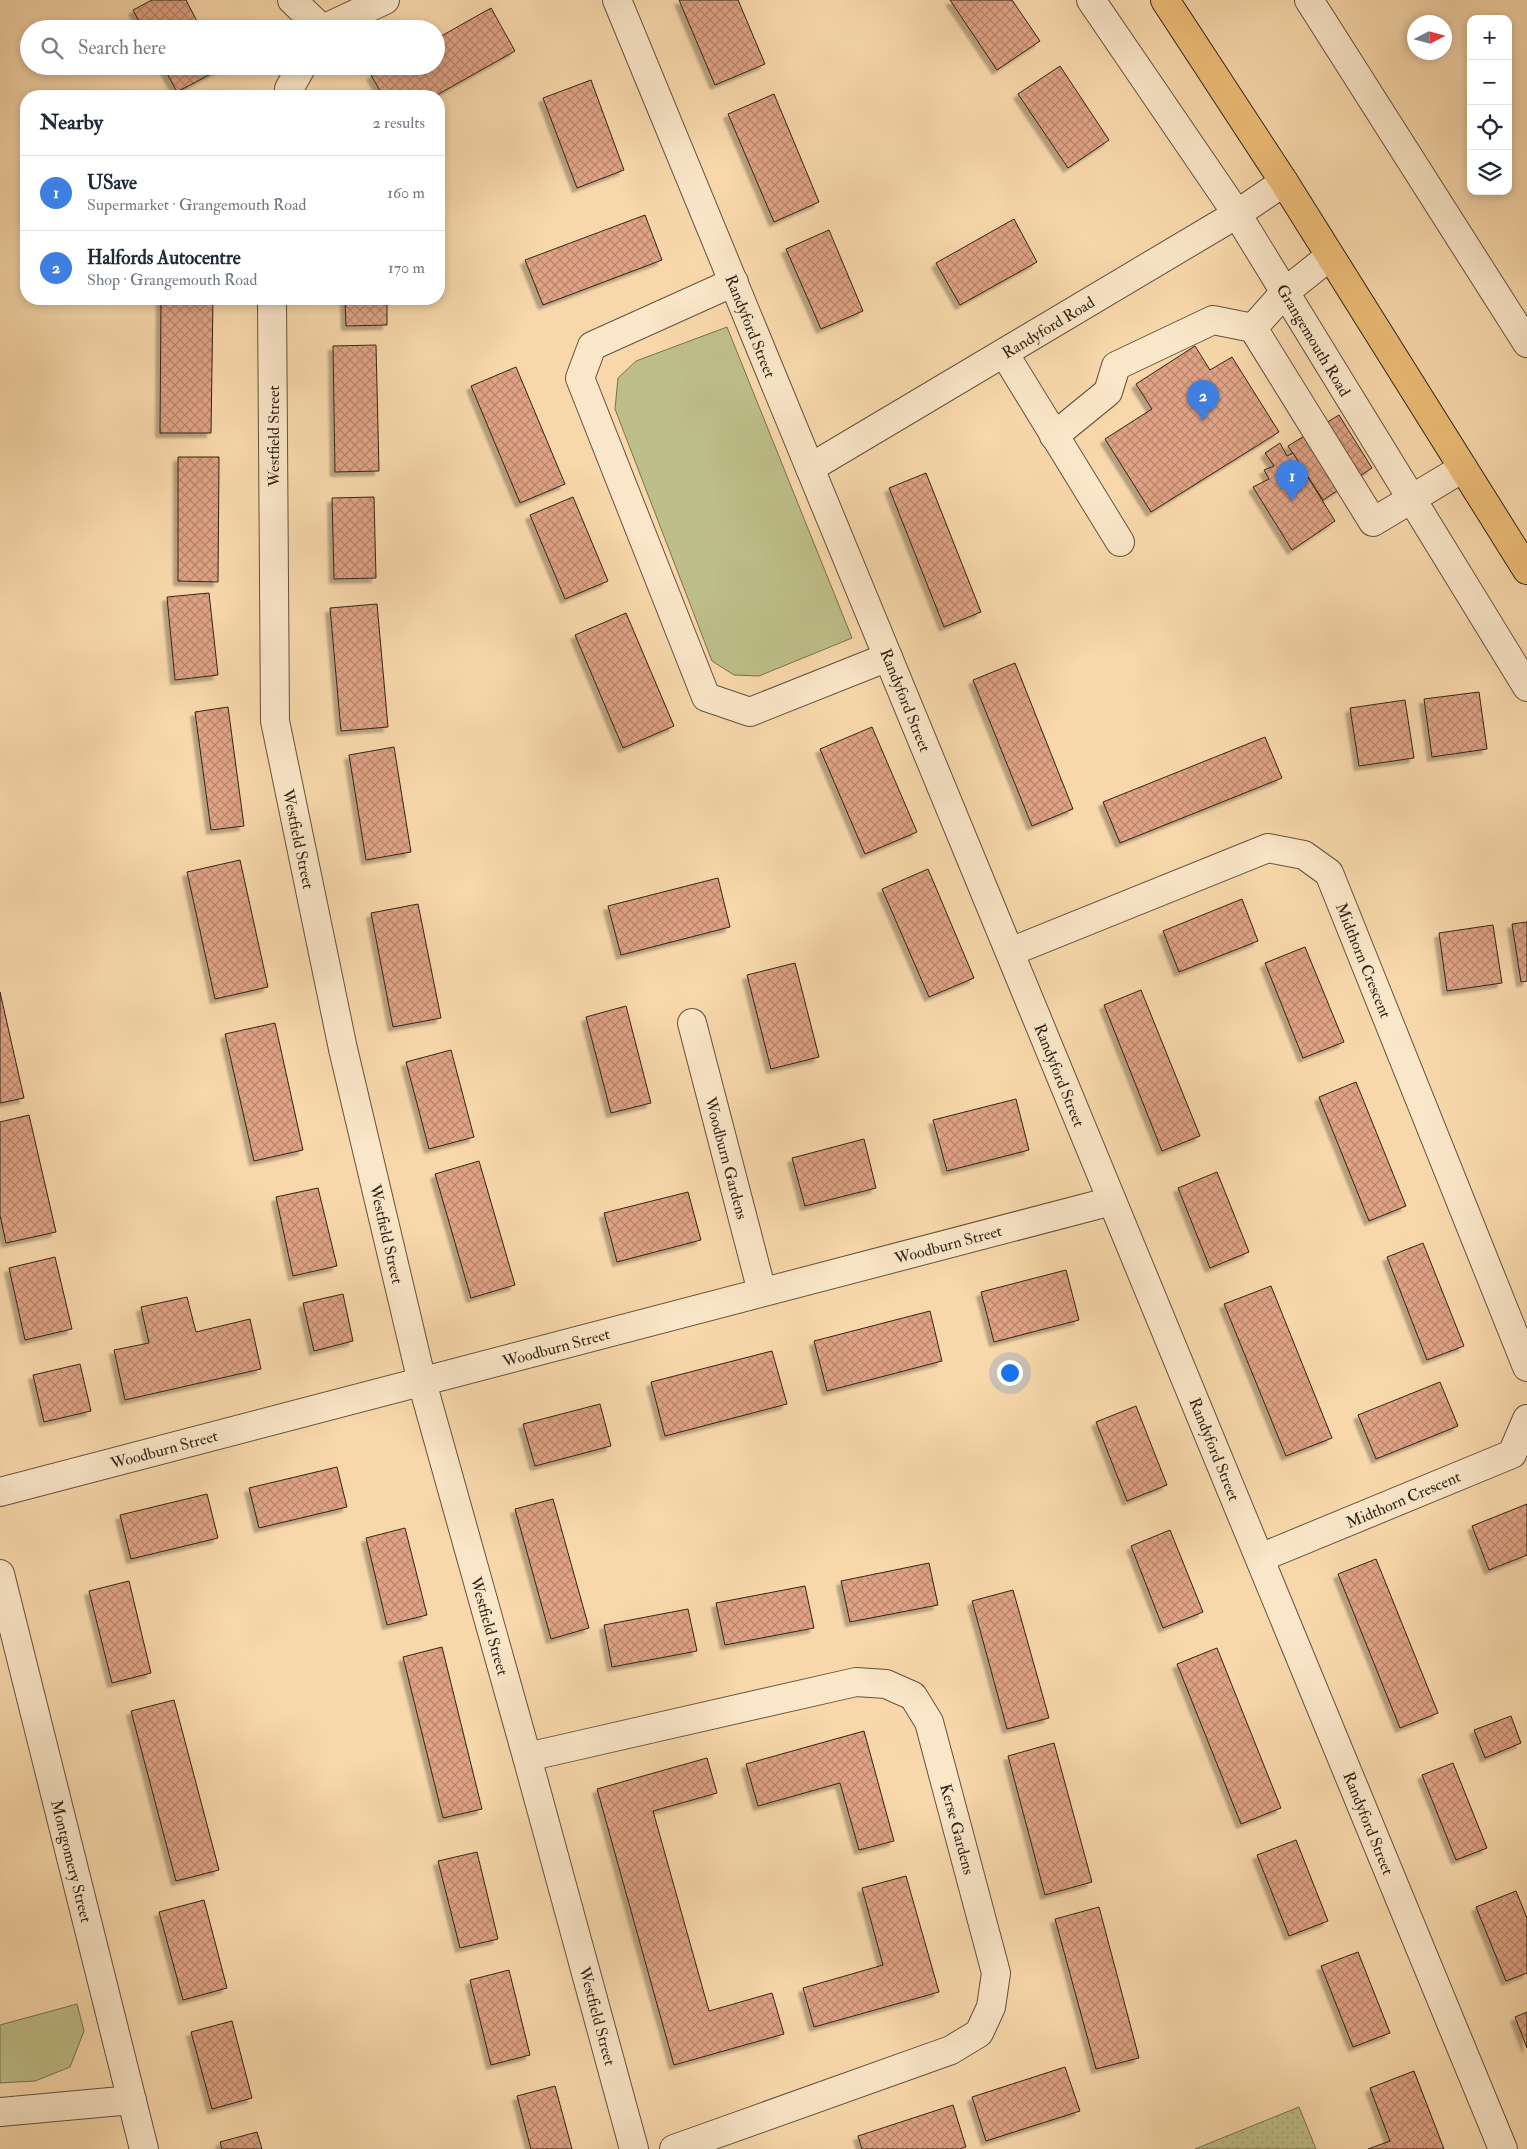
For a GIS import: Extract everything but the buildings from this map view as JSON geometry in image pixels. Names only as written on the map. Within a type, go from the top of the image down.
[{"type":"main road","points":[[1165,0],[1284,182],[1527,570]]},
{"type":"street","points":[[292,0],[313,20]]},
{"type":"street","points":[[342,20],[385,0]]},
{"type":"street","name":"Randyford Street","points":[[617,0],[1503,2149]]},
{"type":"street","name":"Grangemouth Road","points":[[1091,0],[1237,214],[1527,687]]},
{"type":"street","points":[[1309,0],[1527,343]]},
{"type":"street","points":[[289,90],[297,75]]},
{"type":"street","name":"Randyford Road","points":[[810,468],[1237,214],[1284,182]]},
{"type":"street","points":[[1253,328],[1285,292],[1330,256]]},
{"type":"street","points":[[734,282],[592,346],[580,378],[706,697],[750,712],[888,657]]},
{"type":"street","name":"Westfield Street","points":[[272,305],[275,721],[343,1050],[422,1382],[634,2149]]},
{"type":"street","points":[[1054,436],[1108,392],[1116,366],[1213,320],[1253,328],[1373,522],[1463,468]]},
{"type":"street","points":[[1004,353],[1120,542]]},
{"type":"street","name":"Midthorn Crescent","points":[[1010,952],[1268,848],[1304,855],[1329,873],[1527,1367]]},
{"type":"street","name":"Woodburn Gardens","points":[[692,1022],[762,1292]]},
{"type":"street","name":"Woodburn Street","points":[[0,1492],[1112,1201]]},
{"type":"street","name":"Midthorn Crescent","points":[[1260,1558],[1512,1454],[1527,1419]]},
{"type":"street","name":"Montgomery Street","points":[[0,1574],[144,2149]]},
{"type":"street","name":"Kerse Gardens","points":[[527,1757],[856,1682],[886,1684],[914,1696],[929,1722],[996,1973],[991,2007],[979,2033],[951,2050],[674,2149]]},
{"type":"street","points":[[0,2112],[132,2100]]},
{"type":"green space","points":[[727,327],[852,638],[759,676],[734,675],[712,661],[615,409],[618,378],[636,361]]},
{"type":"green space","points":[[77,2004],[84,2031],[70,2067],[35,2081],[0,2083],[0,2025]]},
{"type":"green space","points":[[1299,2107],[1316,2149],[1195,2149]]},
{"type":"place","name":"Halfords Autocentre","points":[[1203,421]]},
{"type":"place","name":"USave","points":[[1292,501]]}]
